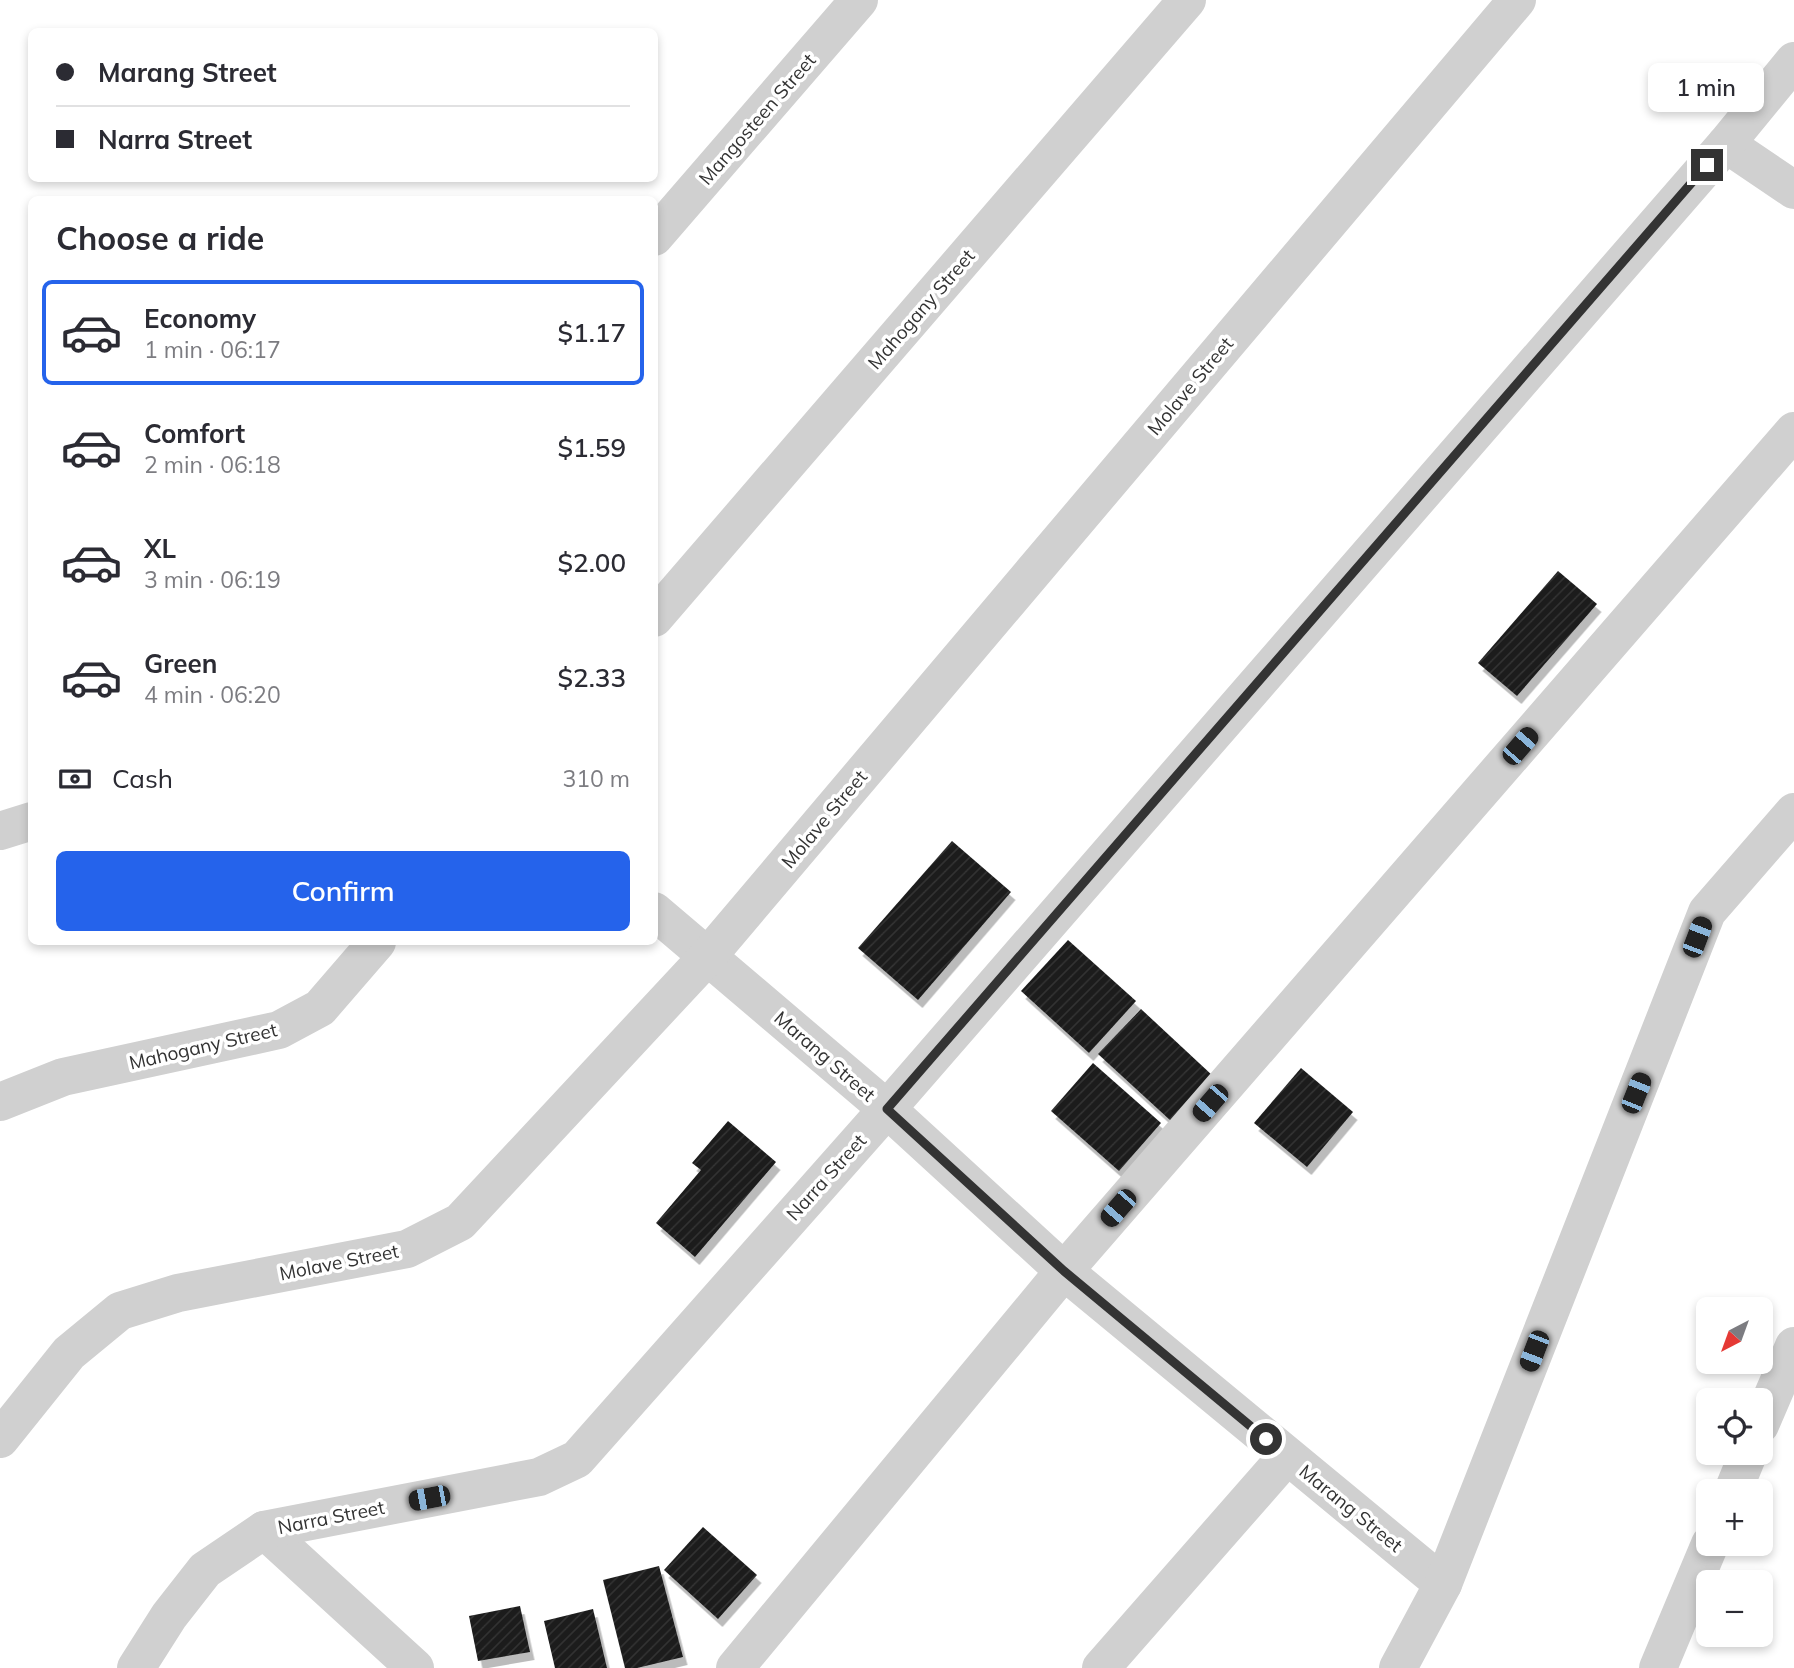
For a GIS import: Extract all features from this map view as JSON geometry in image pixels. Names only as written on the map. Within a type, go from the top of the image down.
[{"type":"street","name":"Mangosteen Street","points":[[658,232],[859,0]]},
{"type":"street","name":"Mahogany Street","points":[[658,613],[1187,0]]},
{"type":"street","name":"Molave Street","points":[[0,1439],[69,1353],[120,1311],[178,1293],[407,1249],[460,1222],[708,956],[1517,0]]},
{"type":"street","name":"Narra Street","points":[[136,1668],[169,1616],[205,1570],[264,1530],[538,1477],[577,1459],[887,1109],[1726,144],[1794,61]]},
{"type":"street","points":[[1726,144],[1794,190]]},
{"type":"street","points":[[735,1668],[1064,1271],[1794,431]]},
{"type":"street","points":[[1398,1668],[1443,1584],[1707,912],[1794,812]]},
{"type":"street","points":[[0,831],[28,822]]},
{"type":"street","name":"Marang Street","points":[[658,914],[887,1109],[1064,1271],[1443,1584]]},
{"type":"street","name":"Mahogany Street","points":[[0,1102],[63,1077],[279,1030],[320,1008],[374,945]]},
{"type":"street","points":[[1773,1395],[1794,1346]]},
{"type":"street","points":[[1101,1668],[1287,1456]]},
{"type":"street","points":[[264,1530],[415,1668]]},
{"type":"street","points":[[1658,1668],[1705,1556]]},
{"type":"building","points":[[1558,571],[1597,604],[1517,696],[1478,663]]},
{"type":"building","points":[[952,841],[1011,892],[918,1000],[858,948]]},
{"type":"building","points":[[1068,940],[1136,1001],[1089,1053],[1021,991]]},
{"type":"building","points":[[1141,1009],[1213,1076],[1171,1121],[1098,1054]]},
{"type":"building","points":[[1093,1063],[1161,1123],[1119,1171],[1051,1111]]},
{"type":"building","points":[[1301,1068],[1353,1112],[1307,1167],[1254,1123]]},
{"type":"building","points":[[728,1121],[776,1162],[695,1257],[656,1223],[701,1170],[692,1163]]},
{"type":"building","points":[[703,1527],[757,1575],[718,1619],[664,1570]]},
{"type":"building","points":[[659,1566],[683,1657],[637,1668],[625,1668],[603,1580]]},
{"type":"building","points":[[520,1606],[530,1652],[478,1661],[469,1616]]},
{"type":"building","points":[[593,1609],[607,1668],[555,1668],[544,1621]]},
{"type":"route","points":[[1266,1439],[1064,1271],[887,1109],[1707,165]]}]
